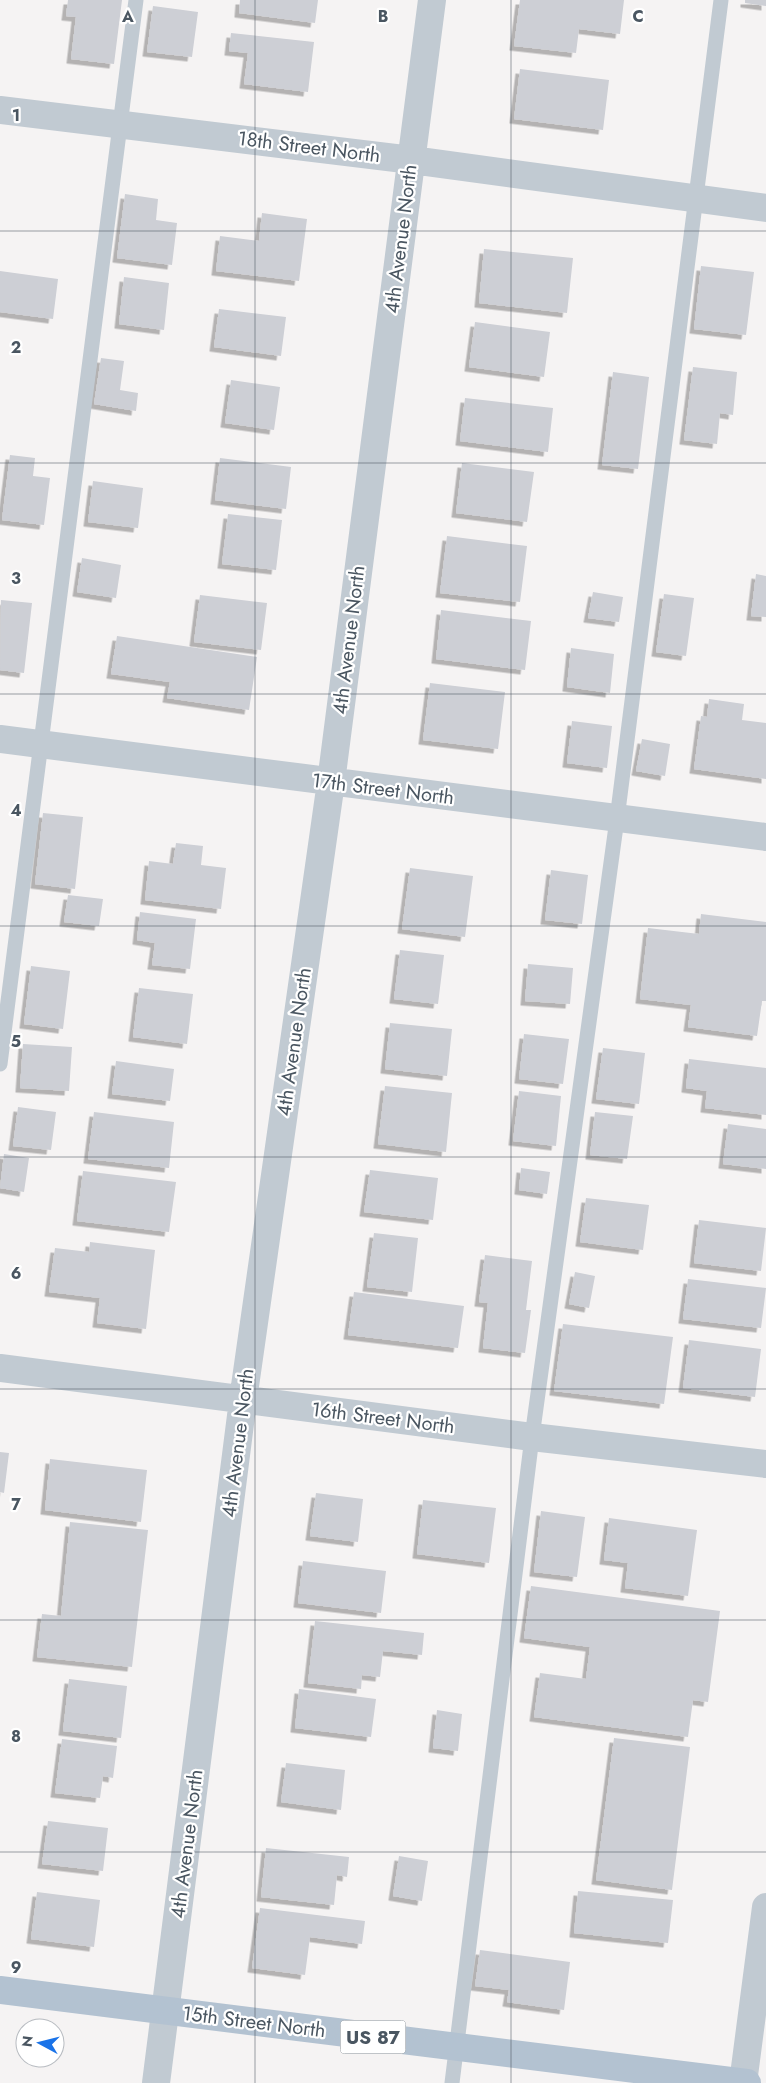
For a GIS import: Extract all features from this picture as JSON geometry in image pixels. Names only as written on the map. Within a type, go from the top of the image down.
[{"type":"main road","name":"15th Street North","points":[[0,1990],[744,2083]]},
{"type":"street","name":"4th Avenue North","points":[[156,2083],[244,1400],[331,782],[432,0]]},
{"type":"street","name":"18th Street North","points":[[0,110],[412,160],[766,208]]},
{"type":"street","name":"17th Street North","points":[[0,739],[766,838]]},
{"type":"street","name":"16th Street North","points":[[0,1368],[532,1437],[766,1464]]},
{"type":"street","points":[[744,2083],[766,1907]]},
{"type":"lane","points":[[0,1064],[136,0]]},
{"type":"lane","points":[[452,2083],[532,1437],[618,819],[721,0]]},
{"type":"building","points":[[68,0],[122,0],[114,64],[71,59],[76,17],[66,16]]},
{"type":"building","points":[[240,0],[318,0],[315,23],[239,13]]},
{"type":"building","points":[[520,0],[624,0],[620,34],[579,29],[576,53],[514,46]]},
{"type":"building","points":[[745,0],[766,0],[766,6],[745,3]]},
{"type":"building","points":[[153,6],[198,12],[192,57],[147,52]]},
{"type":"building","points":[[231,33],[314,42],[308,92],[244,84],[248,53],[229,51]]},
{"type":"building","points":[[520,69],[609,80],[603,130],[514,119]]},
{"type":"building","points":[[125,194],[158,199],[156,220],[177,223],[172,265],[117,258]]},
{"type":"building","points":[[262,213],[307,219],[299,281],[216,271],[220,236],[259,241]]},
{"type":"building","points":[[484,249],[573,258],[567,313],[479,303]]},
{"type":"building","points":[[701,266],[754,272],[746,335],[694,329]]},
{"type":"building","points":[[0,271],[58,279],[53,319],[0,312]]},
{"type":"building","points":[[124,277],[169,283],[164,330],[119,324]]},
{"type":"building","points":[[219,309],[286,317],[281,356],[214,347]]},
{"type":"building","points":[[475,322],[550,332],[544,377],[469,367]]},
{"type":"building","points":[[101,358],[124,361],[120,390],[138,393],[136,411],[94,404]]},
{"type":"building","points":[[693,367],[737,372],[733,415],[720,413],[717,444],[684,440]]},
{"type":"building","points":[[613,372],[649,377],[638,469],[602,465]]},
{"type":"building","points":[[231,380],[280,387],[274,430],[225,423]]},
{"type":"building","points":[[465,398],[553,408],[548,452],[460,441]]},
{"type":"building","points":[[10,455],[35,458],[33,476],[50,478],[44,525],[2,520]]},
{"type":"building","points":[[220,458],[291,467],[286,509],[215,500]]},
{"type":"building","points":[[462,463],[534,472],[527,522],[456,513]]},
{"type":"building","points":[[93,481],[143,488],[138,528],[88,522]]},
{"type":"building","points":[[228,514],[282,520],[276,570],[222,564]]},
{"type":"building","points":[[447,536],[527,546],[520,602],[440,593]]},
{"type":"building","points":[[82,558],[121,565],[116,598],[77,592]]},
{"type":"building","points":[[756,574],[766,576],[766,617],[751,616]]},
{"type":"building","points":[[593,592],[623,597],[619,622],[588,618]]},
{"type":"building","points":[[664,594],[694,598],[686,656],[656,652]]},
{"type":"building","points":[[200,595],[267,603],[261,650],[194,642]]},
{"type":"building","points":[[1,600],[32,603],[24,673],[0,670]]},
{"type":"building","points":[[441,610],[531,621],[525,670],[436,659]]},
{"type":"building","points":[[117,636],[257,657],[249,710],[167,698],[170,682],[111,674]]},
{"type":"building","points":[[571,648],[614,654],[610,693],[567,687]]},
{"type":"building","points":[[430,683],[505,692],[498,749],[423,740]]},
{"type":"building","points":[[709,699],[744,704],[742,720],[766,723],[766,779],[694,769],[701,716],[707,717]]},
{"type":"building","points":[[572,721],[612,726],[607,768],[567,763]]},
{"type":"building","points":[[642,739],[670,744],[665,776],[636,771]]},
{"type":"building","points":[[43,813],[83,817],[75,889],[35,884]]},
{"type":"building","points":[[176,843],[203,846],[201,865],[226,868],[221,909],[145,900],[149,861],[173,864]]},
{"type":"building","points":[[410,868],[473,876],[465,937],[402,929]]},
{"type":"building","points":[[551,870],[588,875],[582,924],[545,920]]},
{"type":"building","points":[[68,895],[103,899],[99,926],[64,922]]},
{"type":"building","points":[[140,912],[196,919],[190,969],[152,965],[155,943],[137,940]]},
{"type":"building","points":[[701,914],[766,922],[766,1001],[762,1001],[757,1036],[688,1027],[691,1005],[640,999],[648,928],[699,934]]},
{"type":"building","points":[[400,950],[444,955],[438,1004],[394,999]]},
{"type":"building","points":[[528,964],[573,968],[570,1004],[525,1001]]},
{"type":"building","points":[[31,966],[70,971],[63,1029],[24,1024]]},
{"type":"building","points":[[139,988],[193,994],[187,1044],[133,1037]]},
{"type":"building","points":[[390,1023],[452,1029],[447,1076],[385,1069]]},
{"type":"building","points":[[524,1034],[569,1039],[563,1084],[519,1079]]},
{"type":"building","points":[[23,1044],[72,1047],[69,1091],[20,1088]]},
{"type":"building","points":[[603,1048],[645,1053],[639,1104],[596,1099]]},
{"type":"building","points":[[689,1059],[766,1068],[766,1115],[705,1108],[707,1091],[686,1088]]},
{"type":"building","points":[[116,1061],[174,1069],[170,1101],[112,1094]]},
{"type":"building","points":[[385,1086],[452,1093],[446,1152],[378,1144]]},
{"type":"building","points":[[519,1091],[561,1096],[556,1146],[513,1141]]},
{"type":"building","points":[[18,1107],[56,1112],[51,1150],[13,1146]]},
{"type":"building","points":[[94,1112],[174,1122],[169,1168],[88,1159]]},
{"type":"building","points":[[595,1112],[633,1116],[627,1159],[590,1155]]},
{"type":"building","points":[[728,1124],[766,1129],[766,1169],[723,1164]]},
{"type":"building","points":[[4,1154],[29,1158],[24,1192],[0,1188]]},
{"type":"building","points":[[521,1168],[550,1172],[547,1194],[519,1190]]},
{"type":"building","points":[[370,1170],[438,1178],[433,1220],[364,1212]]},
{"type":"building","points":[[83,1171],[176,1182],[169,1232],[77,1221]]},
{"type":"building","points":[[586,1198],[649,1205],[643,1250],[580,1242]]},
{"type":"building","points":[[699,1220],[766,1228],[761,1271],[694,1263]]},
{"type":"building","points":[[374,1233],[418,1238],[412,1292],[367,1287]]},
{"type":"building","points":[[90,1242],[155,1250],[146,1329],[97,1323],[100,1298],[49,1292],[55,1248],[89,1252]]},
{"type":"building","points":[[485,1255],[532,1261],[526,1310],[531,1310],[525,1353],[483,1348],[488,1303],[479,1302]]},
{"type":"building","points":[[575,1272],[595,1276],[589,1308],[569,1304]]},
{"type":"building","points":[[688,1279],[766,1288],[761,1328],[683,1319]]},
{"type":"building","points":[[354,1292],[464,1306],[458,1348],[348,1335]]},
{"type":"building","points":[[563,1324],[673,1337],[664,1404],[554,1391]]},
{"type":"building","points":[[689,1340],[761,1349],[755,1397],[683,1388]]},
{"type":"building","points":[[0,1452],[9,1453],[4,1493],[0,1492]]},
{"type":"building","points":[[50,1459],[147,1470],[141,1522],[45,1510]]},
{"type":"building","points":[[316,1493],[363,1499],[358,1542],[310,1536]]},
{"type":"building","points":[[423,1500],[496,1508],[489,1563],[417,1554]]},
{"type":"building","points":[[541,1511],[585,1517],[577,1577],[534,1572]]},
{"type":"building","points":[[609,1518],[697,1530],[688,1596],[625,1588],[628,1563],[604,1560]]},
{"type":"building","points":[[70,1522],[148,1530],[132,1667],[37,1657],[42,1614],[61,1616]]},
{"type":"building","points":[[303,1561],[386,1571],[381,1613],[298,1603]]},
{"type":"building","points":[[531,1586],[720,1611],[708,1702],[693,1700],[688,1737],[534,1717],[540,1673],[586,1679],[590,1647],[524,1638]]},
{"type":"building","points":[[315,1621],[424,1633],[422,1655],[383,1651],[380,1677],[362,1675],[361,1689],[308,1683]]},
{"type":"building","points":[[69,1679],[127,1686],[121,1738],[63,1731]]},
{"type":"building","points":[[299,1689],[376,1699],[371,1737],[295,1728]]},
{"type":"building","points":[[437,1710],[462,1714],[458,1751],[433,1748]]},
{"type":"building","points":[[614,1738],[690,1747],[672,1890],[596,1880]]},
{"type":"building","points":[[62,1739],[117,1746],[113,1778],[103,1776],[100,1798],[55,1793]]},
{"type":"building","points":[[286,1763],[345,1770],[341,1810],[281,1802]]},
{"type":"building","points":[[48,1821],[108,1828],[103,1871],[42,1864]]},
{"type":"building","points":[[266,1848],[349,1857],[347,1877],[337,1875],[334,1905],[261,1897]]},
{"type":"building","points":[[399,1856],[428,1861],[422,1901],[393,1896]]},
{"type":"building","points":[[578,1891],[673,1900],[668,1943],[574,1933]]},
{"type":"building","points":[[37,1892],[100,1900],[94,1947],[31,1939]]},
{"type":"building","points":[[260,1908],[365,1921],[362,1944],[310,1937],[305,1975],[252,1968]]},
{"type":"building","points":[[480,1950],[570,1962],[564,2010],[507,2002],[509,1990],[475,1986]]}]
